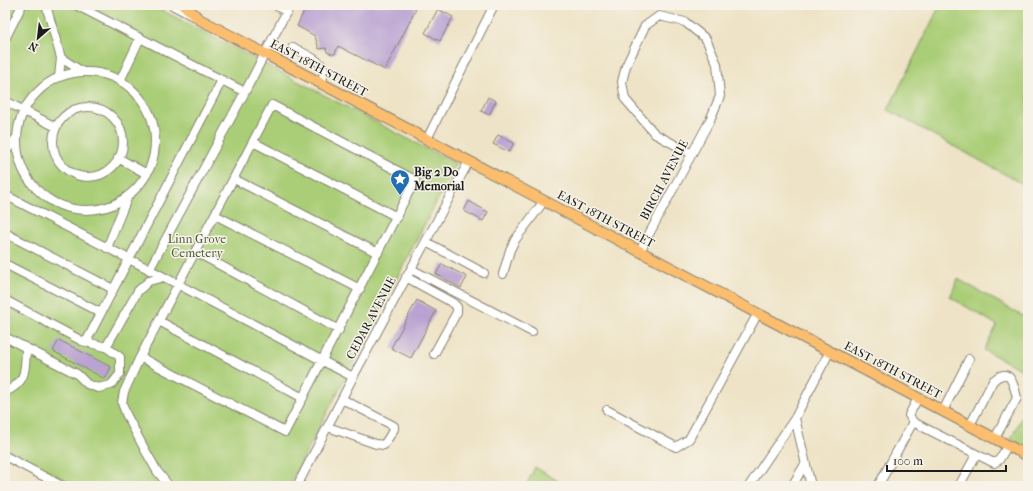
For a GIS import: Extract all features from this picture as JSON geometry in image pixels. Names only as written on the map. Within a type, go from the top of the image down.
[{"type":"main road","points":[[184,5],[199,19]]},
{"type":"main road","name":"EAST 18TH STREET","points":[[199,19],[1028,456]]},
{"type":"street","points":[[5,39],[22,5]]},
{"type":"street","points":[[46,5],[61,58],[59,77]]},
{"type":"street","points":[[76,5],[245,92]]},
{"type":"street","name":"EAST 18TH STREET","points":[[172,5],[199,19]]},
{"type":"street","points":[[150,270],[288,8],[275,5]]},
{"type":"street","points":[[427,139],[494,5]]},
{"type":"street","name":"BIRCH AVENUE","points":[[640,251],[692,154],[710,120],[720,96],[717,64],[706,39],[685,22],[659,16],[645,26],[626,66],[622,82],[625,99],[655,134],[692,154]]},
{"type":"street","points":[[120,81],[140,38]]},
{"type":"street","points":[[292,47],[315,59],[322,65],[324,70],[322,84]]},
{"type":"street","points":[[61,58],[83,72]]},
{"type":"street","points":[[83,72],[102,74],[120,81],[134,92],[142,101],[152,122],[155,139],[153,157],[147,174],[139,186],[128,196],[103,208],[82,210],[60,206],[37,190],[28,179],[21,166],[17,152],[16,138],[23,111],[44,85],[59,77],[71,73],[83,72]]},
{"type":"street","points":[[86,342],[222,80]]},
{"type":"street","points":[[5,101],[56,127]]},
{"type":"street","points":[[140,357],[285,432],[416,180],[272,106],[140,357],[124,392],[122,403],[126,414],[157,471],[169,486]]},
{"type":"street","points":[[78,108],[98,108],[115,120],[120,129],[122,148],[118,158],[110,168],[98,175],[85,176],[72,172],[65,168],[55,153],[53,135],[56,127],[62,118],[69,112],[78,108]]},
{"type":"street","points":[[5,153],[16,138]]},
{"type":"street","points":[[253,142],[397,217]]},
{"type":"street","points":[[118,158],[147,174]]},
{"type":"street","name":"CEDAR AVENUE","points":[[297,486],[406,277],[469,161]]},
{"type":"street","points":[[234,179],[378,253]]},
{"type":"street","points":[[5,195],[354,376]]},
{"type":"street","points":[[107,248],[128,196]]},
{"type":"street","points":[[503,274],[513,245],[544,201]]},
{"type":"street","points":[[216,215],[360,289]]},
{"type":"street","points":[[5,233],[113,290]]},
{"type":"street","points":[[426,242],[484,273]]},
{"type":"street","points":[[196,252],[339,330]]},
{"type":"street","points":[[5,264],[101,313]]},
{"type":"street","points":[[411,269],[532,332]]},
{"type":"street","points":[[106,347],[138,291],[149,281],[164,277]]},
{"type":"street","points":[[406,277],[453,303],[457,307],[457,312],[434,354]]},
{"type":"street","points":[[5,300],[86,342],[106,347],[120,357],[120,374],[111,385],[98,388],[87,384],[77,374],[5,337]]},
{"type":"street","points":[[607,410],[676,447],[689,439],[758,313]]},
{"type":"street","points":[[159,321],[303,398]]},
{"type":"street","points":[[5,392],[16,387],[22,378],[25,370],[26,348]]},
{"type":"street","points":[[749,486],[795,418],[830,352]]},
{"type":"street","points":[[942,411],[969,359]]},
{"type":"street","points":[[120,374],[129,379]]},
{"type":"street","points":[[970,425],[993,380],[998,376],[1004,375],[1009,377],[1013,381],[1017,398],[995,438]]},
{"type":"street","points":[[918,398],[909,415],[913,422],[994,463],[999,460],[1008,445]]},
{"type":"street","points":[[328,427],[376,444],[384,445],[394,429],[394,426],[342,399]]},
{"type":"street","points":[[795,418],[811,486]]},
{"type":"street","points":[[878,486],[913,422]]},
{"type":"street","points":[[959,486],[976,454]]},
{"type":"street","points":[[5,456],[62,486]]},
{"type":"street","points":[[792,486],[805,464]]},
{"type":"green space","name":"Linn Grove Cemetery","points":[[5,5],[152,5],[456,164],[289,486],[76,486],[5,448]]},
{"type":"green space","points":[[940,5],[1028,5],[1028,187],[888,110]]},
{"type":"green space","points":[[958,279],[1028,319],[1028,373],[984,350],[997,325],[950,297]]},
{"type":"green space","points":[[1028,404],[1028,448],[1011,439]]},
{"type":"green space","points":[[535,467],[566,486],[526,486]]},
{"type":"building","points":[[307,5],[410,5],[416,9],[385,70],[338,46],[335,54],[327,52],[326,48],[319,49],[315,36],[297,26]]},
{"type":"building","points":[[438,9],[453,17],[440,41],[425,33]]},
{"type":"building","points":[[488,97],[496,101],[489,115],[481,111]]},
{"type":"building","points":[[498,135],[514,143],[509,152],[493,144]]},
{"type":"building","points":[[469,201],[488,212],[483,221],[464,211]]},
{"type":"building","points":[[442,264],[467,277],[461,288],[436,274]]},
{"type":"building","points":[[417,300],[436,311],[411,358],[391,348]]},
{"type":"building","points":[[59,340],[111,367],[105,379],[53,351]]},
{"type":"place","name":"Big 2 Do Memorial","points":[[400,196]]}]
